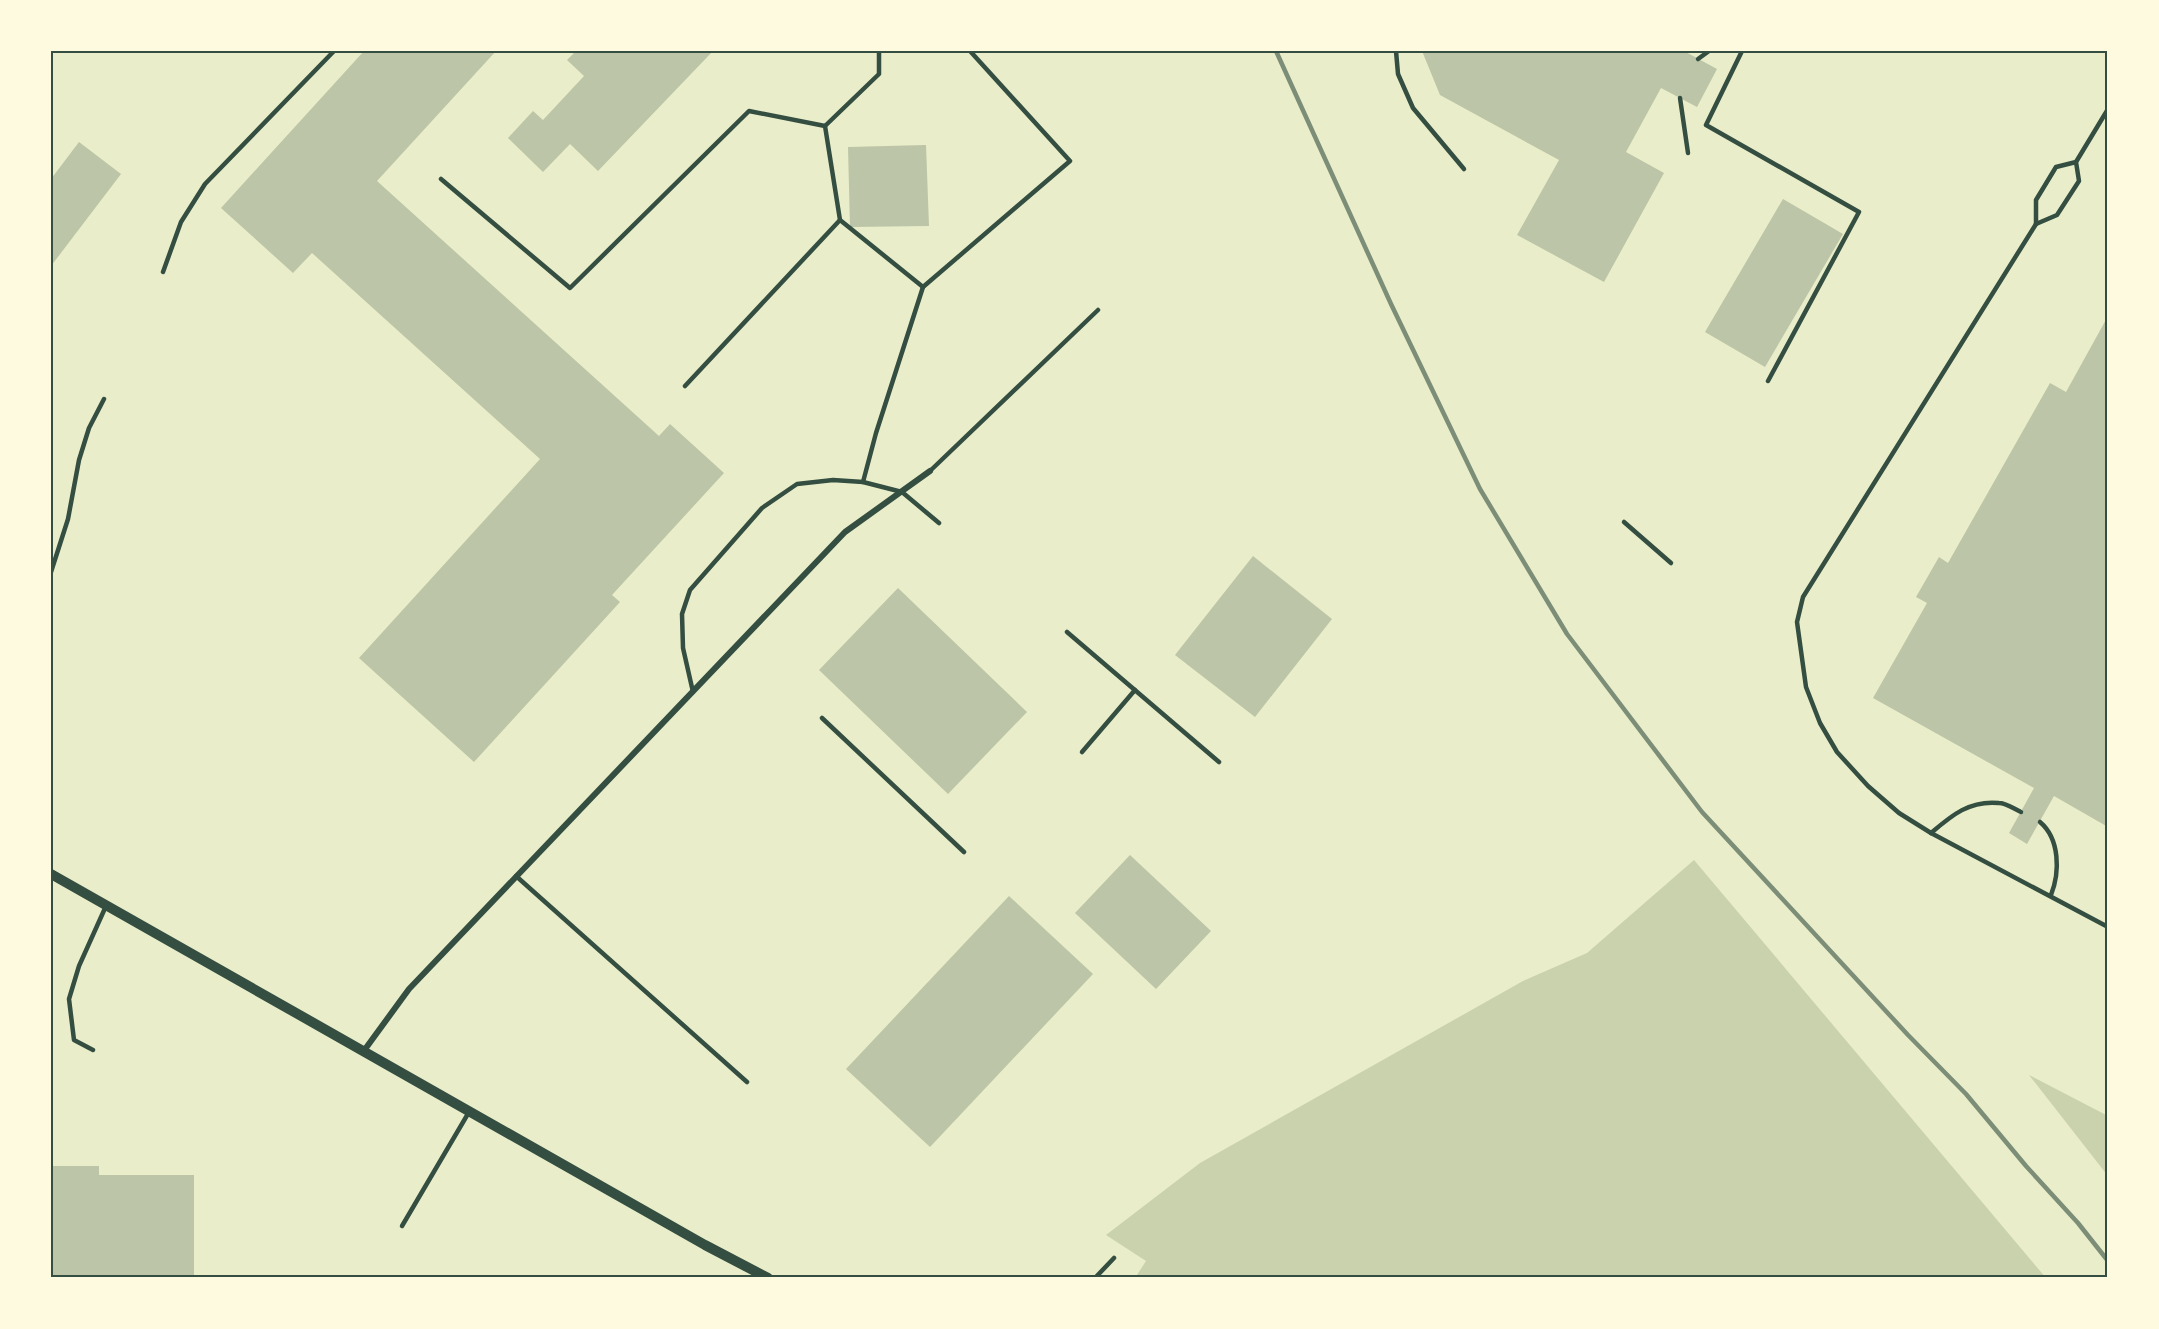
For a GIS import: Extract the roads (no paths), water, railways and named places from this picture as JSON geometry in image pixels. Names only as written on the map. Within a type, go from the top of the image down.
[{"type":"street","points":[[363,1052],[410,989],[845,532],[930,471]]},
{"type":"street","points":[[51,874],[469,1112],[768,1278]]},
{"type":"lane","points":[[163,272],[181,222],[205,184],[334,51]]},
{"type":"lane","points":[[825,126],[879,74],[879,51]]},
{"type":"lane","points":[[863,482],[876,433],[923,287],[1070,161],[970,51]]},
{"type":"lane","points":[[1396,51],[1398,74],[1413,108],[1464,169]]},
{"type":"lane","points":[[1698,59],[1709,51]]},
{"type":"lane","points":[[1742,51],[1706,124],[1859,212],[1768,381]]},
{"type":"lane","points":[[1680,98],[1688,153]]},
{"type":"lane","points":[[2036,224],[2057,215],[2079,181],[2076,162],[2108,108]]},
{"type":"lane","points":[[441,179],[570,288],[749,111],[825,126]]},
{"type":"lane","points":[[825,126],[840,220],[923,287]]},
{"type":"lane","points":[[2076,162],[2056,167],[2036,200],[2036,224],[1803,597],[1797,622],[1806,687],[1820,723],[1837,752],[1868,786],[1899,813],[1931,833],[2108,927]]},
{"type":"lane","points":[[685,386],[840,220]]},
{"type":"lane","points":[[930,471],[1098,310]]},
{"type":"lane","points":[[51,572],[68,519],[79,460],[89,428],[104,399]]},
{"type":"lane","points":[[693,692],[683,648],[682,615],[690,590],[762,508],[797,484],[833,480],[863,482],[902,492],[939,523]]},
{"type":"lane","points":[[1624,522],[1671,562]]},
{"type":"lane","points":[[1067,632],[1219,762]]},
{"type":"lane","points":[[1082,752],[1135,690]]},
{"type":"lane","points":[[822,718],[964,852]]},
{"type":"lane","points":[[1931,833],[1951,816],[1968,806],[2000,803],[2021,812]]},
{"type":"lane","points":[[2040,822],[2049,830],[2057,863],[2057,880],[2051,895]]},
{"type":"lane","points":[[516,876],[747,1082]]},
{"type":"lane","points":[[93,1050],[74,1040],[69,999],[79,966],[106,906]]},
{"type":"lane","points":[[402,1226],[469,1112]]},
{"type":"lane","points":[[1095,1278],[1114,1258]]},
{"type":"railway","points":[[1276,51],[1391,304],[1480,489],[1567,634],[1702,812],[1908,1035],[1966,1094],[2108,1261]]}]
